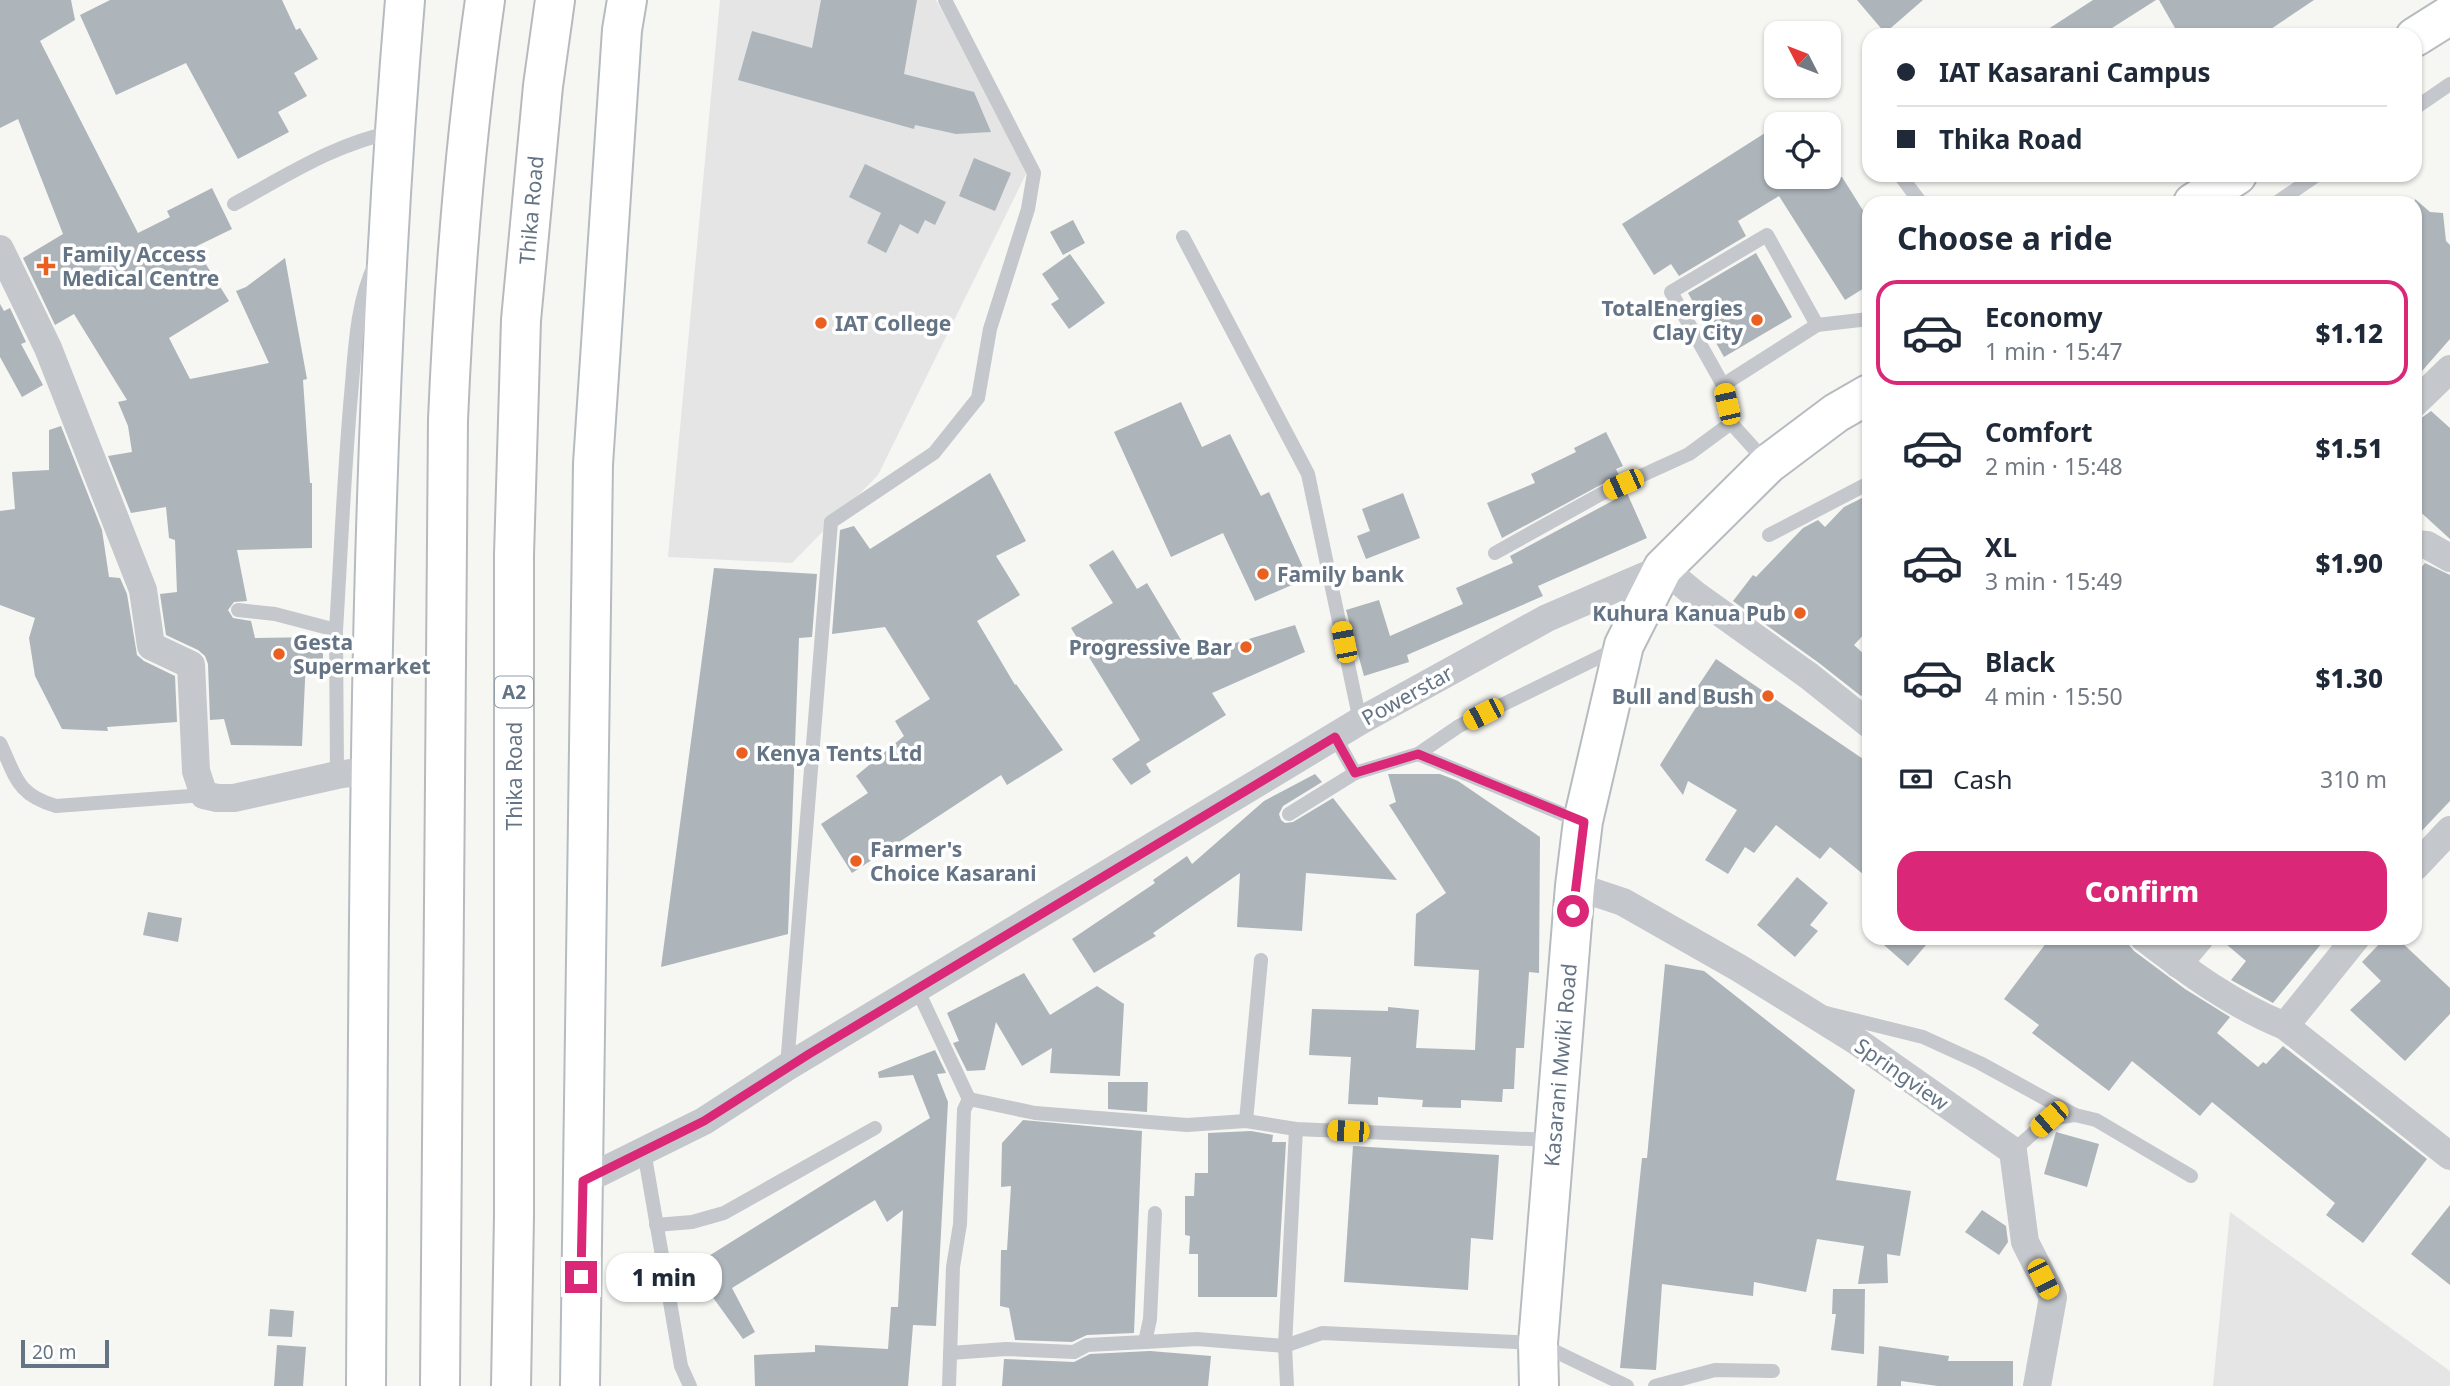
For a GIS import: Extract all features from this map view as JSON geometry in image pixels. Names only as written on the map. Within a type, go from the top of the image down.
[{"type":"main road","points":[[366,1386],[353,772],[380,444],[394,132],[405,0]]},
{"type":"main road","points":[[440,1386],[447,420],[462,197],[475,67],[485,0]]},
{"type":"main road","name":"Thika Road","points":[[511,1386],[514,1216],[514,555],[521,320],[543,86],[555,0]]},
{"type":"main road","points":[[580,1386],[593,464],[622,30],[627,0]]},
{"type":"main road","points":[[2422,33],[2450,15]]},
{"type":"main road","points":[[2203,196],[2222,182]]},
{"type":"main road","name":"Kasarani Mwiki Road","points":[[1539,1386],[1538,1343],[1575,886],[1584,822],[1624,645],[1663,568],[1768,464],[1836,413],[1862,398]]},
{"type":"street","points":[[0,249],[8,289],[53,360],[143,590],[151,646],[191,665],[196,771],[204,795],[217,799],[234,797],[353,772]]},
{"type":"street","points":[[2422,396],[2450,369]]},
{"type":"street","points":[[2422,545],[2450,558]]},
{"type":"street","name":"Powerstar","points":[[583,1181],[704,1121],[788,1067],[1360,721],[1548,618],[1663,568]]},
{"type":"street","points":[[1663,568],[1862,718]]},
{"type":"street","points":[[2422,860],[2450,830]]},
{"type":"street","name":"Springview","points":[[1575,886],[1623,902],[1804,1009],[1855,1040],[2013,1151]]},
{"type":"street","points":[[2153,945],[2252,1013],[2285,1026],[2450,1156]]},
{"type":"street","points":[[2178,964],[2194,945]]},
{"type":"street","points":[[2285,1026],[2351,945]]},
{"type":"street","points":[[2013,1151],[2025,1242],[2053,1297],[2037,1386]]},
{"type":"lane","points":[[788,1067],[831,522],[934,453],[978,398],[990,329],[1028,209],[1034,173],[946,0]]},
{"type":"lane","points":[[2422,101],[2450,84]]},
{"type":"lane","points":[[234,204],[346,145],[370,136],[394,132]]},
{"type":"lane","points":[[2286,196],[2307,182]]},
{"type":"lane","points":[[1768,464],[1731,424],[1723,385],[1671,292],[1768,235],[1818,325]]},
{"type":"lane","points":[[353,772],[336,630],[349,425],[357,332],[367,282],[389,236]]},
{"type":"lane","points":[[1183,237],[1308,474],[1360,721]]},
{"type":"lane","points":[[1723,385],[1818,325],[1862,320]]},
{"type":"lane","points":[[1496,553],[1601,494],[1689,454],[1731,424]]},
{"type":"lane","points":[[1769,535],[1862,487]]},
{"type":"lane","points":[[237,610],[275,614],[336,630]]},
{"type":"lane","points":[[1289,814],[1355,773],[1418,754],[1459,726],[1624,645]]},
{"type":"lane","points":[[1335,737],[1355,773]]},
{"type":"lane","points":[[0,743],[19,785],[36,801],[56,806],[204,795]]},
{"type":"lane","points":[[1418,754],[1584,822]]},
{"type":"lane","points":[[1247,1121],[1261,960]]},
{"type":"lane","points":[[918,989],[969,1099],[964,1110],[960,1224],[953,1266],[949,1386]]},
{"type":"lane","points":[[1804,1009],[1923,1037],[1980,1063],[2075,1115],[2096,1119],[2191,1176]]},
{"type":"lane","points":[[969,1099],[1035,1113],[1173,1124],[1247,1121],[1296,1129],[1553,1140]]},
{"type":"lane","points":[[2013,1151],[2049,1119],[2075,1115]]},
{"type":"lane","points":[[656,1226],[692,1222],[724,1213],[874,1128]]},
{"type":"lane","points":[[1287,1386],[1285,1346],[1296,1129]]},
{"type":"lane","points":[[644,1151],[681,1366],[690,1386]]},
{"type":"lane","points":[[1145,1342],[1150,1320],[1155,1213]]},
{"type":"lane","points":[[950,1353],[1006,1349],[1074,1352],[1087,1345],[1197,1339],[1285,1346],[1322,1333],[1538,1343],[1627,1386]]},
{"type":"lane","points":[[1655,1386],[1715,1370],[1773,1371]]},
{"type":"shaded area","name":"IAT College","points":[[720,0],[936,0],[972,62],[1027,172],[878,475],[792,563],[668,557]]},
{"type":"shaded area","points":[[2230,1212],[2450,1371],[2450,1386],[2213,1386]]},
{"type":"building","points":[[0,0],[71,0],[75,20],[40,41],[138,233],[170,217],[167,211],[212,188],[232,229],[195,247],[229,301],[169,338],[190,379],[269,363],[236,291],[246,287],[285,258],[307,379],[303,380],[312,483],[312,548],[237,550],[247,601],[234,602],[228,610],[233,618],[251,621],[255,638],[323,637],[323,659],[306,659],[302,746],[231,745],[224,719],[210,720],[208,664],[205,656],[166,635],[160,594],[177,592],[175,540],[169,538],[166,507],[131,513],[108,456],[132,452],[128,426],[118,402],[127,400],[74,314],[55,325],[23,258],[63,234],[18,119],[0,128]]},
{"type":"building","points":[[110,0],[282,0],[296,30],[300,28],[318,59],[294,73],[307,96],[278,112],[289,132],[238,159],[186,63],[116,95],[80,15]]},
{"type":"building","points":[[821,0],[917,0],[904,74],[974,92],[991,132],[956,134],[915,125],[914,129],[738,80],[752,31],[812,48]]},
{"type":"building","points":[[1857,0],[1923,0],[1891,28],[1881,28]]},
{"type":"building","points":[[2093,0],[2156,0],[2112,28],[2050,28]]},
{"type":"building","points":[[2159,0],[2314,0],[2272,28],[2175,28]]},
{"type":"building","points":[[1764,134],[1764,189],[1841,189],[1842,177],[1862,209],[1862,289],[1845,300],[1779,196],[1738,221],[1746,236],[1679,276],[1671,264],[1654,275],[1622,224]]},
{"type":"building","points":[[974,158],[1011,173],[995,211],[959,196]]},
{"type":"building","points":[[865,164],[946,202],[935,225],[925,220],[918,234],[900,224],[886,253],[867,243],[881,213],[849,197]]},
{"type":"building","points":[[2422,205],[2430,212],[2443,213],[2446,241],[2450,245],[2450,339],[2422,371]]},
{"type":"building","points":[[1073,220],[1085,243],[1063,255],[1050,232]]},
{"type":"building","points":[[1756,253],[1792,317],[1724,357],[1688,293]]},
{"type":"building","points":[[1070,254],[1105,303],[1069,329],[1051,304],[1059,299],[1042,274]]},
{"type":"building","points":[[0,304],[4,311],[10,308],[26,342],[21,344],[43,385],[22,397],[0,357]]},
{"type":"building","points":[[1181,402],[1202,447],[1230,434],[1261,496],[1269,492],[1308,578],[1255,601],[1223,533],[1171,557],[1114,432]]},
{"type":"building","points":[[2431,411],[2450,428],[2450,539],[2422,513],[2422,418]]},
{"type":"building","points":[[61,426],[102,530],[109,577],[120,578],[127,594],[137,655],[175,676],[177,722],[107,727],[108,731],[62,729],[35,676],[29,638],[35,618],[0,605],[0,511],[15,509],[12,472],[49,470],[49,430]]},
{"type":"building","points":[[1606,432],[1623,466],[1616,469],[1619,475],[1502,538],[1487,503],[1535,483],[1531,474],[1576,452],[1574,448]]},
{"type":"building","points":[[990,473],[1026,541],[996,556],[1020,595],[977,621],[1015,685],[1063,750],[1007,785],[1001,775],[852,873],[821,824],[868,793],[856,776],[904,736],[895,721],[930,699],[885,627],[832,634],[840,530],[854,526],[870,549]]},
{"type":"building","points":[[1403,493],[1420,538],[1366,559],[1357,536],[1370,531],[1362,509]]},
{"type":"building","points":[[1627,493],[1647,538],[1538,586],[1543,596],[1407,655],[1409,662],[1364,676],[1346,610],[1379,600],[1390,636],[1463,604],[1456,588],[1513,563],[1510,556]]},
{"type":"building","points":[[1862,498],[1862,636],[1854,645],[1862,652],[1861,696],[1733,601],[1753,575],[1756,577],[1803,528],[1818,520],[1825,527],[1844,507]]},
{"type":"building","points":[[1113,550],[1137,589],[1147,583],[1193,660],[1219,648],[1295,625],[1305,652],[1212,693],[1226,715],[1146,764],[1151,772],[1131,785],[1112,759],[1140,740],[1071,628],[1113,603],[1089,565]]},
{"type":"building","points":[[2425,563],[2450,575],[2450,801],[2422,831],[2422,567]]},
{"type":"building","name":"Kenya Tents Ltd","points":[[714,568],[817,574],[812,637],[799,638],[788,934],[661,967]]},
{"type":"building","points":[[1716,659],[1862,758],[1862,873],[1830,847],[1820,859],[1776,825],[1754,853],[1745,847],[1728,874],[1705,860],[1737,810],[1688,781],[1683,795],[1660,765],[1700,701],[1692,695]]},
{"type":"building","points":[[1315,774],[1322,782],[1283,806],[1279,814],[1281,820],[1285,823],[1293,822],[1333,798],[1397,880],[1306,873],[1302,931],[1237,927],[1240,873],[1153,933],[1156,936],[1094,973],[1072,939],[1155,883],[1153,880],[1187,856],[1192,864],[1264,801]]},
{"type":"building","points":[[1388,774],[1440,774],[1458,781],[1540,837],[1539,973],[1529,972],[1524,1048],[1516,1048],[1514,1089],[1503,1089],[1502,1102],[1461,1100],[1461,1108],[1422,1107],[1423,1100],[1378,1097],[1378,1105],[1348,1104],[1351,1057],[1309,1055],[1312,1009],[1388,1011],[1388,1007],[1419,1010],[1416,1048],[1475,1050],[1479,970],[1414,966],[1416,914],[1446,893],[1389,805],[1396,802]]},
{"type":"building","points":[[1797,877],[1828,903],[1810,925],[1818,931],[1795,957],[1757,925]]},
{"type":"building","points":[[148,912],[182,918],[178,942],[143,935]]},
{"type":"building","points":[[1884,945],[1926,945],[1908,966]]},
{"type":"building","points":[[2045,945],[2129,945],[2185,989],[2230,1017],[2217,1033],[2258,1067],[2263,1062],[2266,1064],[2283,1046],[2427,1159],[2363,1243],[2326,1215],[2335,1203],[2212,1102],[2200,1116],[2132,1061],[2109,1091],[2032,1033],[2039,1025],[2004,999]]},
{"type":"building","points":[[2227,945],[2320,945],[2273,1003],[2231,980],[2246,961]]},
{"type":"building","points":[[2378,945],[2404,945],[2450,988],[2450,1014],[2405,1061],[2350,1010],[2381,981],[2362,962]]},
{"type":"building","points":[[1665,964],[1704,971],[1855,1090],[1836,1180],[1911,1191],[1900,1256],[1887,1254],[1888,1283],[1858,1284],[1864,1246],[1817,1239],[1806,1292],[1754,1282],[1753,1296],[1662,1284],[1656,1370],[1620,1368],[1642,1158],[1647,1158]]},
{"type":"building","points":[[1024,973],[1050,1015],[1097,986],[1124,1004],[1120,1076],[1050,1073],[1052,1048],[1022,1066],[996,1022],[985,1070],[967,1071],[953,1043],[959,1041],[947,1013]]},
{"type":"building","points":[[935,1050],[946,1073],[937,1074],[948,1102],[936,1326],[913,1325],[908,1386],[755,1386],[754,1355],[815,1352],[815,1345],[888,1349],[891,1307],[898,1307],[903,1210],[887,1222],[875,1200],[732,1288],[755,1332],[743,1339],[691,1267],[930,1118],[913,1075],[879,1078],[878,1072]]},
{"type":"building","points":[[1108,1082],[1148,1082],[1147,1112],[1108,1109]]},
{"type":"building","points":[[1023,1120],[1142,1131],[1134,1333],[1087,1335],[1072,1342],[1015,1340],[1009,1308],[1000,1306],[1001,1250],[1007,1250],[1011,1186],[1001,1187],[1002,1143]]},
{"type":"building","points":[[1251,1131],[1273,1135],[1272,1142],[1286,1142],[1277,1297],[1198,1297],[1198,1254],[1189,1254],[1190,1236],[1185,1235],[1185,1196],[1194,1196],[1195,1173],[1208,1173],[1208,1133]]},
{"type":"building","points":[[2056,1132],[2099,1144],[2087,1187],[2044,1174]]},
{"type":"building","points":[[1353,1146],[1499,1155],[1493,1240],[1471,1238],[1468,1290],[1344,1282]]},
{"type":"building","points":[[2450,1205],[2450,1285],[2411,1254]]},
{"type":"building","points":[[1982,1210],[2006,1226],[2008,1242],[1999,1255],[1965,1232]]},
{"type":"building","points":[[1833,1289],[1865,1289],[1864,1354],[1831,1350],[1836,1314],[1832,1314]]},
{"type":"building","points":[[270,1309],[294,1311],[292,1337],[268,1336]]},
{"type":"building","points":[[277,1345],[306,1347],[303,1386],[274,1386]]},
{"type":"building","points":[[1879,1346],[1949,1356],[1948,1361],[2013,1361],[2013,1386],[1938,1386],[1901,1381],[1901,1386],[1877,1386]]},
{"type":"building","points":[[1150,1351],[1211,1356],[1208,1386],[1002,1386],[1004,1359],[1074,1362],[1090,1354]]},
{"type":"place","name":"Family Access Medical Centre","points":[[46,266]]},
{"type":"place","name":"TotalEnergies Clay City","points":[[1757,320]]},
{"type":"place","name":"IAT College","points":[[821,323]]},
{"type":"place","name":"Family bank","points":[[1263,574]]},
{"type":"place","name":"Kuhura Kanua Pub","points":[[1800,613]]},
{"type":"place","name":"Progressive Bar","points":[[1246,647]]},
{"type":"place","name":"Gesta Supermarket","points":[[279,654]]},
{"type":"place","name":"Bull and Bush","points":[[1768,696]]},
{"type":"place","name":"Kenya Tents Ltd","points":[[742,753]]},
{"type":"place","name":"Farmer's Choice Kasarani","points":[[856,861]]},
{"type":"route","points":[[581,1277],[583,1181],[704,1121],[809,1054],[1335,737],[1355,773],[1418,754],[1584,822],[1573,911]]}]
